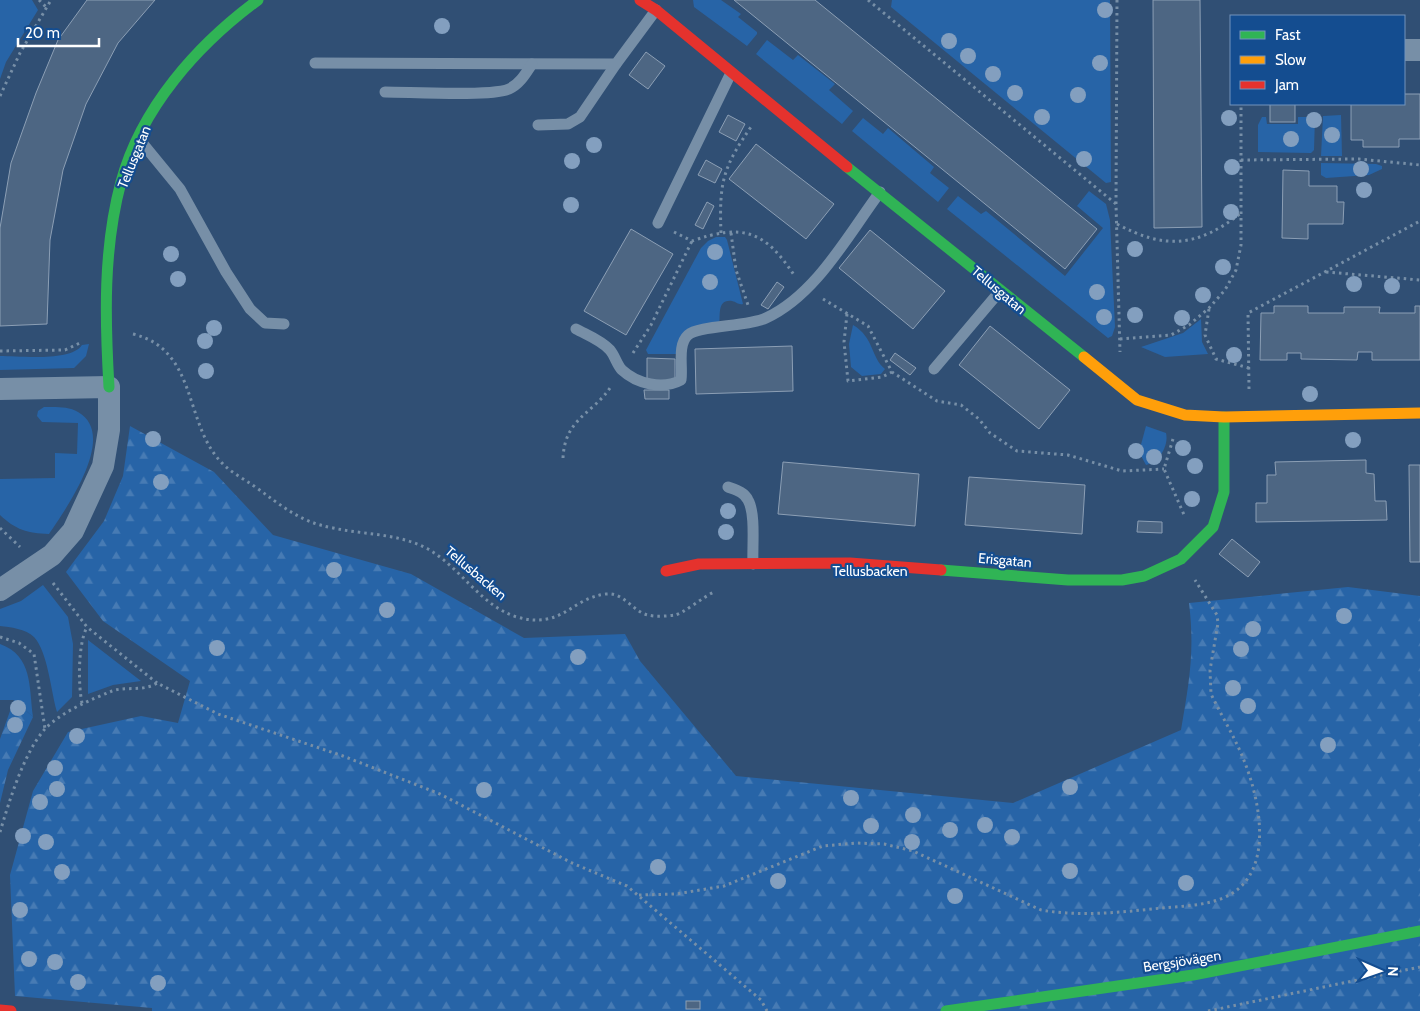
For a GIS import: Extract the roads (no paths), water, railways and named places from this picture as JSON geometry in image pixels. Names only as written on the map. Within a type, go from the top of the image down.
[{"type":"street","name":"Tellusgatan","points":[[0,590],[52,555],[73,530],[103,466],[109,430],[106,330],[108,258],[122,181],[144,126],[180,72],[228,22],[258,0]]},
{"type":"street","name":"Tellusgatan","points":[[640,0],[656,10],[731,73],[1131,396],[1178,413],[1224,417],[1249,418],[1420,413]]},
{"type":"street","points":[[1405,50],[1420,50]]},
{"type":"street","points":[[0,389],[109,387]]},
{"type":"street","name":"Erisgatan","points":[[666,571],[699,564],[850,563],[1068,580],[1122,580],[1144,576],[1181,559],[1213,527],[1224,492],[1224,417]]},
{"type":"street","name":"Bergsjövägen","points":[[946,1011],[1193,975],[1420,931]]},
{"type":"street","points":[[0,1010],[11,1011]]},
{"type":"lane","points":[[538,125],[568,124],[580,118],[616,64],[656,10]]},
{"type":"lane","points":[[315,63],[616,64]]},
{"type":"lane","points":[[386,92],[486,92],[508,89],[522,79],[532,64]]},
{"type":"lane","points":[[658,223],[731,73]]},
{"type":"lane","points":[[139,139],[180,189],[226,272],[250,309],[264,322],[284,324]]},
{"type":"lane","points":[[576,329],[602,343],[610,350],[622,370],[644,384],[675,383],[681,380],[682,345],[687,335],[697,331],[765,319],[808,290],[880,192]]},
{"type":"lane","points":[[934,369],[1000,291]]},
{"type":"lane","points":[[728,487],[740,491],[748,500],[752,516],[753,564]]}]
